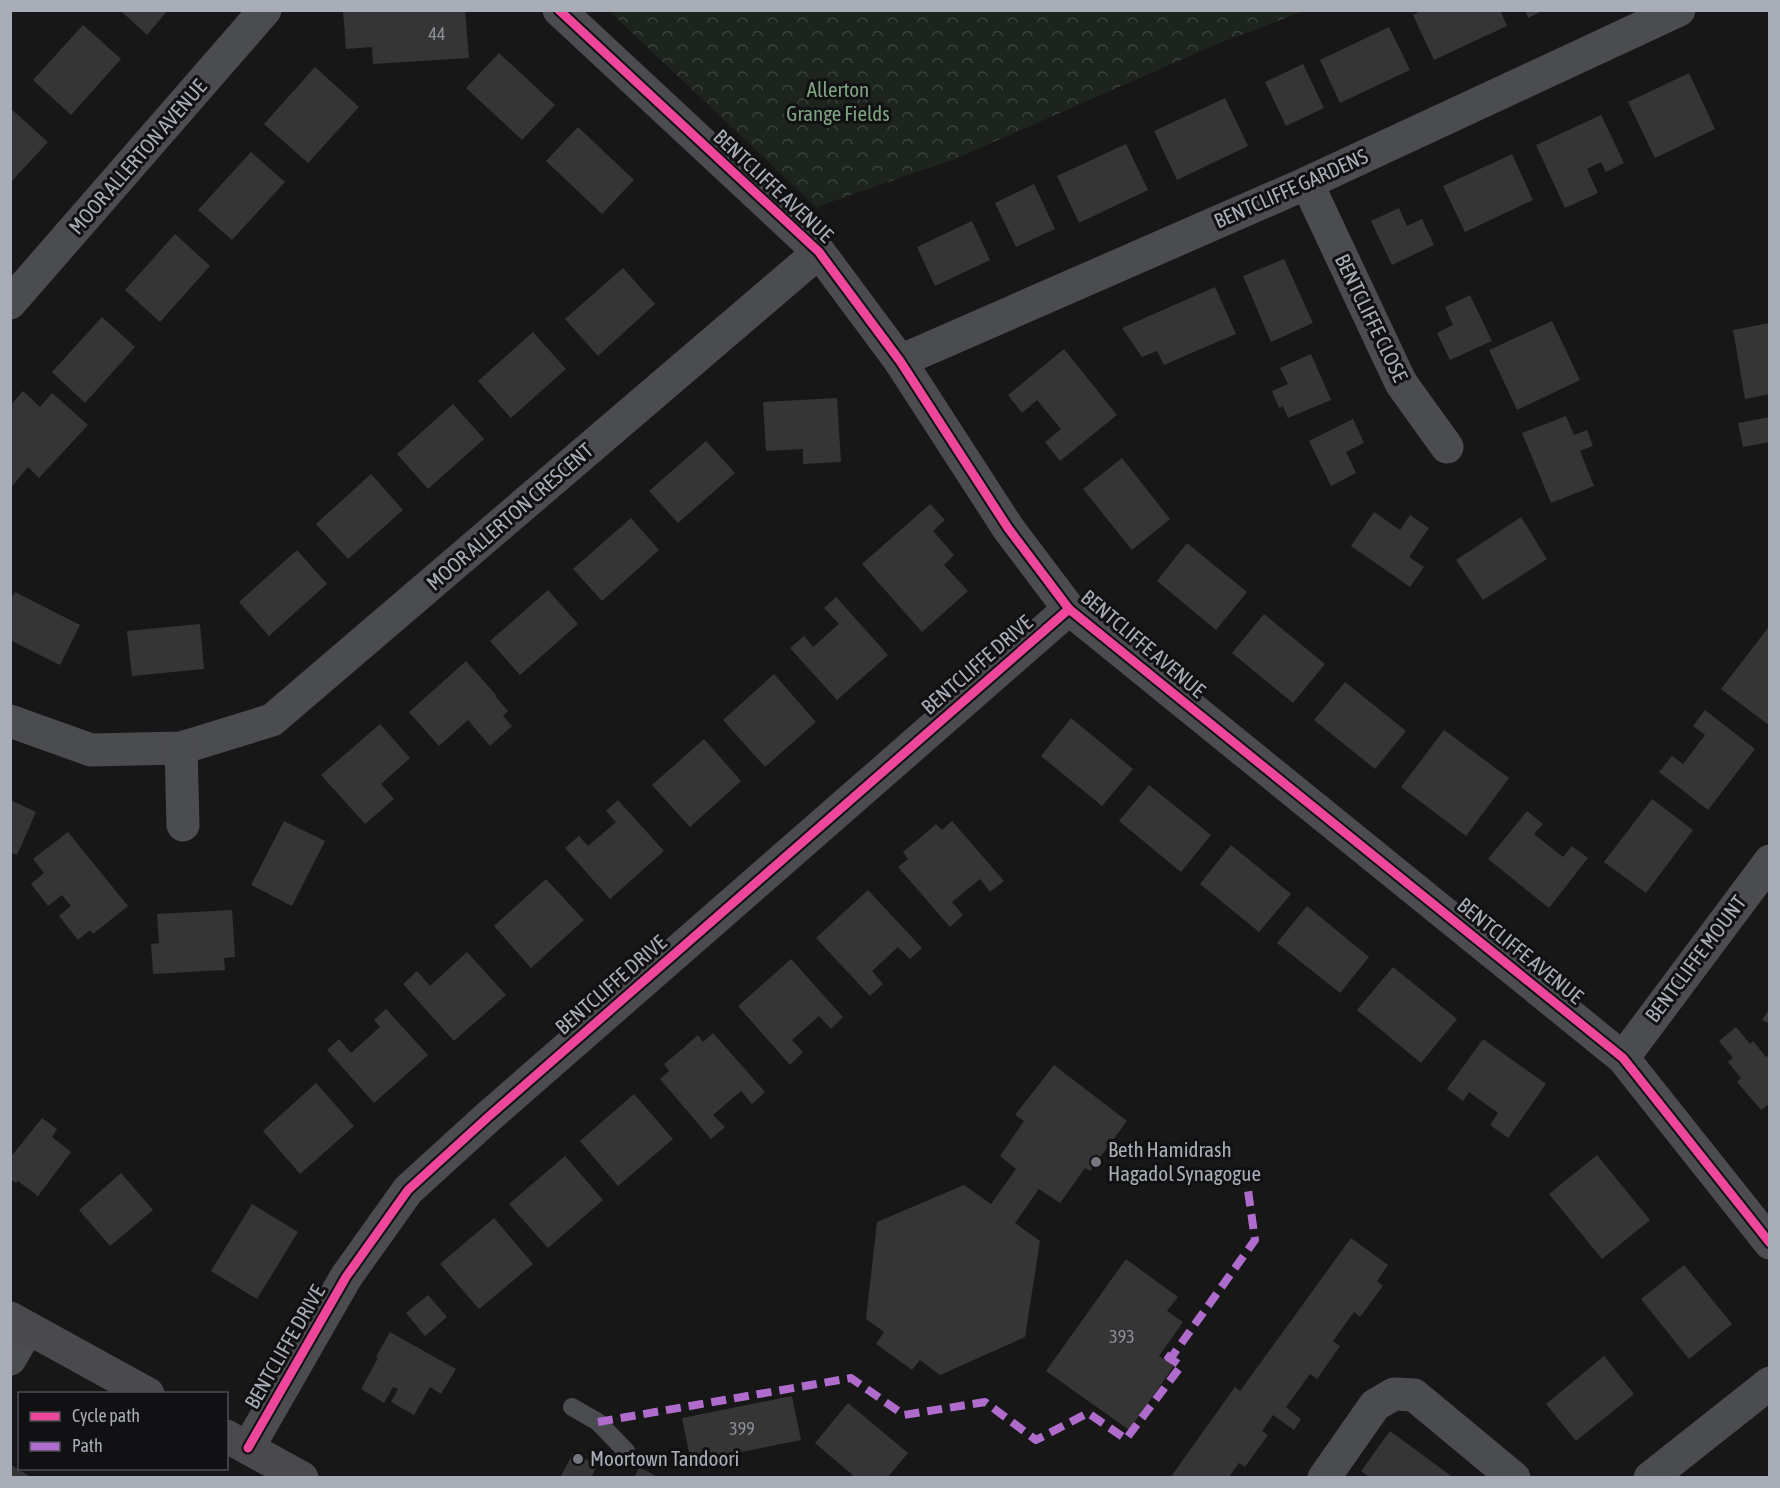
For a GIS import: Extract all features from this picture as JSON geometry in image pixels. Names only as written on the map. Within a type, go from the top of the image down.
[{"type":"street","name":"MOOR ALLERTON AVENUE","points":[[10,303],[266,10]]},
{"type":"street","name":"BENTCLIFFE AVENUE","points":[[559,10],[819,252],[900,361],[1008,528],[1069,609],[1623,1058],[1769,1240]]},
{"type":"street","name":"BENTCLIFFE GARDENS","points":[[900,361],[1307,183],[1679,10]]},
{"type":"street","name":"BENTCLIFFE CLOSE","points":[[1307,183],[1401,383],[1447,447]]},
{"type":"street","name":"MOOR ALLERTON CRESCENT","points":[[10,721],[91,750],[181,748],[272,720],[819,252]]},
{"type":"street","name":"BENTCLIFFE DRIVE","points":[[237,1442],[346,1277],[408,1190],[487,1118],[1069,609]]},
{"type":"street","points":[[181,748],[183,825]]},
{"type":"street","name":"BENTCLIFFE MOUNT","points":[[1623,1058],[1770,861]]},
{"type":"street","points":[[10,1359],[19,1323],[144,1392]]},
{"type":"street","points":[[1650,1478],[1770,1383]]},
{"type":"street","points":[[1324,1478],[1375,1405],[1394,1394],[1414,1395],[1514,1478]]},
{"type":"street","points":[[237,1442],[302,1478]]},
{"type":"lane","points":[[572,1407],[598,1422],[626,1451]]},
{"type":"green space","name":"Allerton Grange Fields","points":[[609,11],[1304,11],[1217,44],[955,159],[816,207]]},
{"type":"building","points":[[120,10],[168,10],[147,35]]},
{"type":"building","points":[[465,10],[469,58],[373,64],[372,47],[346,49],[343,11]]},
{"type":"building","points":[[1423,10],[1500,10],[1507,26],[1434,60],[1413,15]]},
{"type":"building","points":[[1525,10],[1544,10],[1528,18]]},
{"type":"building","points":[[83,25],[121,59],[71,115],[33,80]]},
{"type":"building","points":[[1389,27],[1410,70],[1340,103],[1320,60]]},
{"type":"building","points":[[499,53],[555,105],[522,140],[466,88]]},
{"type":"building","points":[[1303,64],[1324,108],[1286,126],[1265,82]]},
{"type":"building","points":[[315,67],[359,107],[308,163],[264,124]]},
{"type":"building","points":[[1689,73],[1715,129],[1655,158],[1628,102]]},
{"type":"building","points":[[1225,98],[1248,146],[1177,180],[1154,131]]},
{"type":"building","points":[[10,108],[48,142],[10,183]]},
{"type":"building","points":[[1601,115],[1624,163],[1606,172],[1601,162],[1587,169],[1598,193],[1565,208],[1536,145]]},
{"type":"building","points":[[578,127],[634,180],[602,214],[546,161]]},
{"type":"building","points":[[1126,144],[1148,190],[1079,223],[1057,176]]},
{"type":"building","points":[[251,152],[285,182],[232,240],[198,210]]},
{"type":"building","points":[[1512,154],[1533,200],[1465,232],[1443,186]]},
{"type":"building","points":[[1034,184],[1055,229],[1016,247],[995,203]]},
{"type":"building","points":[[1399,208],[1407,226],[1422,219],[1434,245],[1392,265],[1371,221]]},
{"type":"building","points":[[972,221],[990,260],[935,286],[917,247]]},
{"type":"building","points":[[175,234],[210,266],[160,322],[125,290]]},
{"type":"building","points":[[1284,259],[1313,323],[1271,342],[1243,276]]},
{"type":"building","points":[[623,268],[655,304],[598,356],[565,319]]},
{"type":"building","points":[[1215,287],[1236,334],[1164,365],[1157,351],[1142,357],[1122,328]]},
{"type":"building","points":[[1470,295],[1492,341],[1450,360],[1437,333],[1453,325],[1445,307]]},
{"type":"building","points":[[102,317],[135,347],[85,403],[52,372]]},
{"type":"building","points":[[1552,321],[1580,380],[1517,410],[1489,350]]},
{"type":"building","points":[[1770,323],[1770,394],[1745,399],[1733,330]]},
{"type":"building","points":[[533,332],[566,369],[511,418],[478,381]]},
{"type":"building","points":[[1064,349],[1117,415],[1060,461],[1045,442],[1061,429],[1037,400],[1022,413],[1008,395]]},
{"type":"building","points":[[1311,354],[1331,400],[1288,418],[1283,406],[1279,408],[1272,391],[1288,384],[1280,368]]},
{"type":"building","points":[[23,391],[40,407],[52,393],[88,425],[39,478],[28,467],[13,485],[10,483],[10,406]]},
{"type":"building","points":[[837,398],[841,462],[803,464],[803,449],[766,451],[763,402]]},
{"type":"building","points":[[453,404],[484,439],[428,489],[397,454]]},
{"type":"building","points":[[1566,416],[1574,435],[1587,430],[1593,446],[1580,451],[1594,486],[1551,503],[1522,433]]},
{"type":"building","points":[[1770,417],[1770,442],[1743,447],[1738,423]]},
{"type":"building","points":[[1353,419],[1364,443],[1346,452],[1356,473],[1331,486],[1309,441]]},
{"type":"building","points":[[706,441],[735,473],[678,523],[649,491]]},
{"type":"building","points":[[1122,458],[1170,519],[1132,550],[1083,489]]},
{"type":"building","points":[[371,474],[403,510],[348,559],[316,524]]},
{"type":"building","points":[[930,504],[945,520],[933,531],[954,555],[944,565],[968,591],[922,632],[862,564]]},
{"type":"building","points":[[1374,512],[1400,530],[1410,515],[1429,528],[1409,557],[1424,567],[1410,587],[1351,546]]},
{"type":"building","points":[[1521,517],[1547,559],[1483,600],[1456,560]]},
{"type":"building","points":[[631,518],[659,550],[602,601],[573,569]]},
{"type":"building","points":[[1187,543],[1247,592],[1216,630],[1157,581]]},
{"type":"building","points":[[297,550],[327,584],[269,636],[239,602]]},
{"type":"building","points":[[548,590],[578,624],[520,675],[490,641]]},
{"type":"building","points":[[15,592],[80,625],[60,665],[10,640],[10,600]]},
{"type":"building","points":[[836,597],[888,655],[837,700],[790,648],[804,636],[813,647],[839,624],[824,608]]},
{"type":"building","points":[[1264,614],[1325,664],[1293,703],[1232,653]]},
{"type":"building","points":[[200,624],[204,669],[132,676],[127,631]]},
{"type":"building","points":[[1768,628],[1770,629],[1770,726],[1721,689]]},
{"type":"building","points":[[466,661],[508,711],[503,716],[512,726],[490,746],[468,720],[439,746],[409,712]]},
{"type":"building","points":[[774,674],[816,722],[765,767],[723,720]]},
{"type":"building","points":[[1345,682],[1406,731],[1375,769],[1314,720]]},
{"type":"building","points":[[1705,710],[1755,749],[1708,810],[1659,772],[1672,756],[1683,764],[1705,735],[1693,726]]},
{"type":"building","points":[[1071,718],[1133,769],[1102,806],[1041,756]]},
{"type":"building","points":[[380,724],[410,758],[381,784],[394,799],[365,824],[321,775]]},
{"type":"building","points":[[1444,730],[1509,778],[1466,836],[1401,787]]},
{"type":"building","points":[[704,739],[741,781],[690,827],[652,785]]},
{"type":"building","points":[[1149,785],[1211,835],[1181,872],[1119,821]]},
{"type":"building","points":[[1652,799],[1693,830],[1646,893],[1604,862]]},
{"type":"building","points":[[10,800],[36,812],[17,855],[10,852]]},
{"type":"building","points":[[618,800],[664,851],[610,899],[565,848],[579,836],[588,846],[616,822],[606,811]]},
{"type":"building","points":[[1527,811],[1543,824],[1534,834],[1563,857],[1572,846],[1588,858],[1549,908],[1488,859]]},
{"type":"building","points":[[284,821],[325,841],[292,906],[251,885]]},
{"type":"building","points":[[952,821],[1004,881],[990,892],[980,879],[952,902],[963,915],[950,927],[898,867],[908,859],[903,852],[936,824],[942,830]]},
{"type":"building","points":[[68,832],[128,906],[93,934],[90,930],[78,940],[59,916],[71,906],[62,895],[48,906],[31,884],[44,873],[33,859]]},
{"type":"building","points":[[1231,845],[1291,894],[1259,932],[1200,884]]},
{"type":"building","points":[[546,879],[584,920],[531,968],[494,926]]},
{"type":"building","points":[[868,890],[922,948],[910,959],[898,947],[872,971],[883,984],[870,996],[816,938]]},
{"type":"building","points":[[1307,906],[1369,957],[1340,993],[1277,943]]},
{"type":"building","points":[[232,910],[235,957],[224,958],[225,970],[153,974],[151,944],[159,943],[157,914]]},
{"type":"building","points":[[467,952],[506,995],[454,1041],[403,984],[417,971],[430,986]]},
{"type":"building","points":[[791,959],[843,1017],[831,1029],[819,1016],[792,1040],[803,1052],[790,1065],[738,1006]]},
{"type":"building","points":[[1393,967],[1457,1019],[1421,1063],[1357,1010]]},
{"type":"building","points":[[1770,1008],[1770,1024],[1762,1020]]},
{"type":"building","points":[[386,1009],[428,1055],[374,1103],[327,1050],[339,1039],[351,1053],[380,1027],[374,1020]]},
{"type":"building","points":[[1736,1027],[1750,1044],[1753,1041],[1766,1057],[1770,1055],[1770,1103],[1761,1110],[1737,1082],[1741,1078],[1728,1062],[1733,1058],[1719,1041]]},
{"type":"building","points":[[713,1033],[765,1092],[752,1104],[741,1091],[713,1115],[725,1127],[711,1139],[660,1079],[669,1071],[664,1064],[698,1035],[703,1042]]},
{"type":"building","points":[[1483,1039],[1546,1084],[1508,1138],[1490,1125],[1498,1113],[1469,1092],[1463,1101],[1447,1089]]},
{"type":"building","points":[[1054,1065],[1127,1121],[1090,1171],[1085,1168],[1060,1203],[1039,1189],[1015,1223],[1040,1241],[1025,1337],[940,1375],[920,1360],[912,1370],[876,1344],[884,1332],[866,1319],[877,1222],[964,1185],[991,1204],[1016,1169],[1000,1156],[1024,1121],[1015,1115]]},
{"type":"building","points":[[316,1083],[354,1126],[300,1174],[263,1131]]},
{"type":"building","points":[[634,1094],[673,1139],[618,1186],[580,1141]]},
{"type":"building","points":[[42,1118],[57,1129],[52,1137],[71,1152],[38,1196],[18,1181],[16,1183],[10,1179],[10,1158]]},
{"type":"building","points":[[1597,1155],[1650,1220],[1602,1259],[1549,1194]]},
{"type":"building","points":[[565,1156],[603,1200],[548,1248],[509,1204]]},
{"type":"building","points":[[121,1173],[153,1210],[110,1246],[79,1210]]},
{"type":"building","points":[[252,1204],[298,1232],[257,1299],[211,1271]]},
{"type":"building","points":[[494,1218],[533,1264],[479,1309],[440,1264]]},
{"type":"building","points":[[1351,1238],[1388,1265],[1377,1281],[1383,1286],[1360,1317],[1354,1312],[1333,1341],[1340,1346],[1317,1379],[1310,1374],[1286,1407],[1301,1419],[1294,1430],[1273,1415],[1262,1431],[1268,1435],[1245,1467],[1239,1463],[1228,1478],[1170,1478],[1235,1387],[1240,1391]]},
{"type":"building","points":[[1126,1259],[1178,1297],[1167,1311],[1183,1322],[1159,1356],[1174,1366],[1129,1430],[1046,1371]]},
{"type":"building","points":[[1684,1265],[1732,1324],[1689,1359],[1641,1299]]},
{"type":"building","points":[[428,1295],[447,1317],[425,1336],[406,1313]]},
{"type":"building","points":[[390,1332],[456,1369],[441,1394],[430,1387],[414,1415],[391,1402],[398,1389],[393,1387],[384,1403],[361,1389]]},
{"type":"building","points":[[1604,1356],[1634,1394],[1576,1441],[1546,1404]]},
{"type":"building","points":[[792,1396],[801,1440],[691,1462],[682,1418]]},
{"type":"building","points":[[848,1403],[908,1453],[887,1478],[856,1478],[815,1443]]},
{"type":"building","points":[[1390,1431],[1454,1478],[1371,1478],[1361,1471]]},
{"type":"building","name":"Moortown Tandoori","points":[[573,1453],[597,1465],[591,1478],[560,1478]]},
{"type":"building","points":[[10,1464],[32,1478],[10,1478]]},
{"type":"building","points":[[639,1467],[660,1478],[634,1478]]},
{"type":"marked path","points":[[1168,1362],[1255,1240],[1246,1176]]},
{"type":"marked path","points":[[598,1422],[851,1378],[904,1415],[985,1402],[1036,1440],[1088,1413],[1126,1439],[1181,1366],[1162,1352]]},
{"type":"cycle path","points":[[559,10],[819,252],[900,361],[1008,528],[1069,609],[1623,1058],[1770,1243]]},
{"type":"cycle path","points":[[248,1448],[346,1277],[408,1190],[487,1118],[1069,609]]},
{"type":"place","name":"Beth Hamidrash Hagadol Synagogue","points":[[1096,1162]]},
{"type":"place","name":"Moortown Tandoori","points":[[578,1459]]}]
